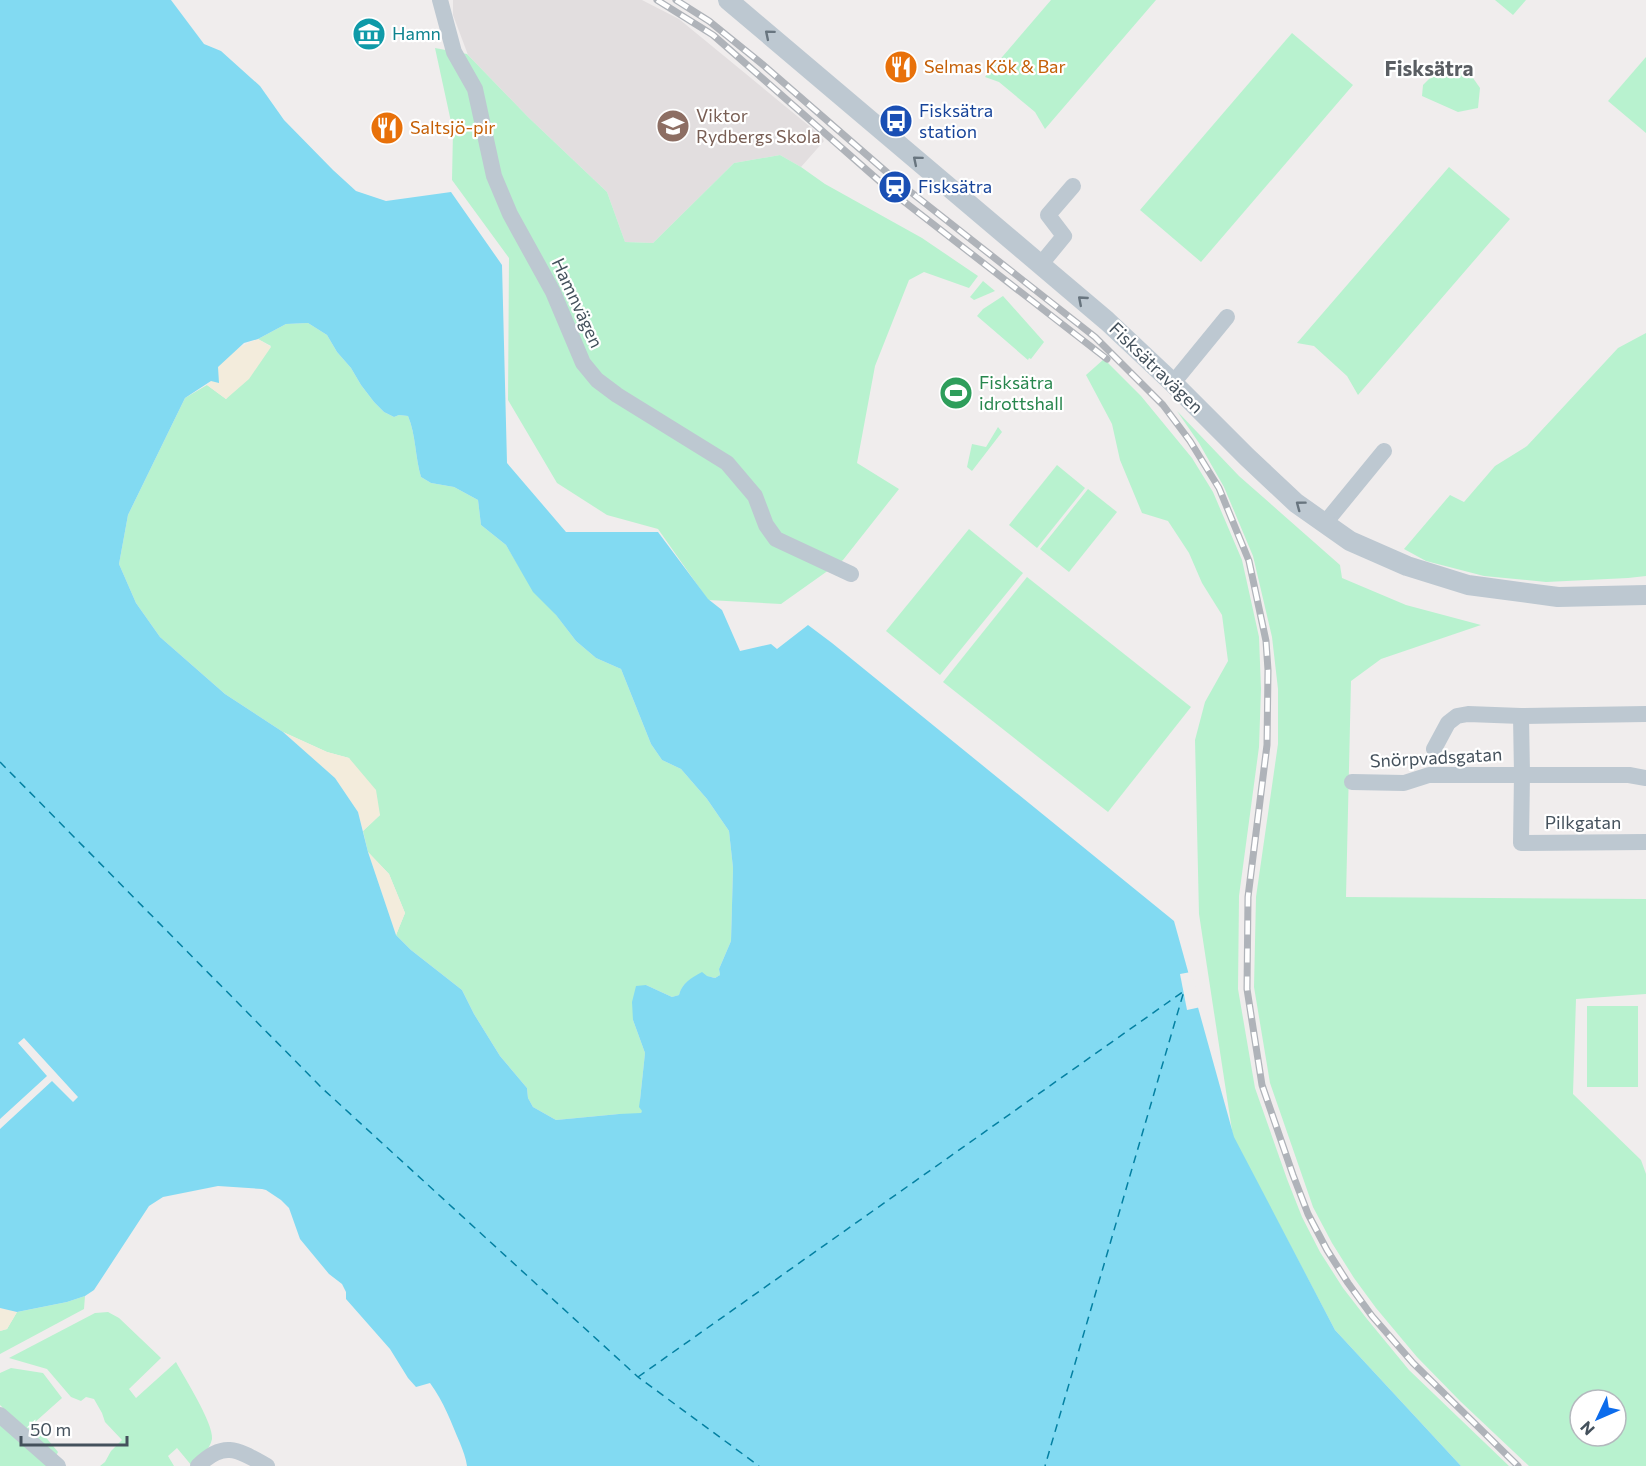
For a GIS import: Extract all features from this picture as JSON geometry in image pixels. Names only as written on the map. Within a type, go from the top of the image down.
[{"type":"street","name":"Hamnvägen","points":[[440,0],[454,52],[475,89],[494,176],[510,214],[553,292],[583,363],[597,380],[617,395],[727,463],[755,496],[766,525],[776,538],[851,574]]},
{"type":"street","name":"Fisksätravägen","points":[[728,0],[1107,321],[1173,382],[1296,503],[1350,541],[1407,566],[1468,585],[1558,597],[1646,595]]},
{"type":"street","points":[[1041,264],[1064,236],[1048,215],[1073,186]]},
{"type":"street","points":[[1173,382],[1227,317]]},
{"type":"street","points":[[1325,523],[1384,451]]},
{"type":"street","name":"Snörpvadsgatan","points":[[1434,749],[1448,723],[1457,716],[1468,714],[1521,716],[1646,714]]},
{"type":"street","name":"Snörpvadsgatan","points":[[1521,716],[1521,843]]},
{"type":"street","name":"Snörpvadsgatan","points":[[1352,782],[1404,783],[1429,775],[1629,775],[1646,778]]},
{"type":"street","name":"Pilkgatan","points":[[1521,843],[1646,842]]},
{"type":"street","points":[[0,1415],[58,1466]]},
{"type":"street","points":[[198,1466],[214,1452],[222,1450],[243,1453],[267,1466]]},
{"type":"shaded area","name":"Viktor Rydbergs Skola","points":[[453,0],[642,0],[679,19],[819,134],[824,141],[801,167],[780,155],[734,163],[653,243],[625,242],[607,192],[528,117],[468,55],[453,15]]},
{"type":"green space","points":[[1051,0],[1156,0],[1045,129],[1035,112],[999,82],[985,77]]},
{"type":"green space","points":[[1495,0],[1526,0],[1513,15]]},
{"type":"green space","points":[[1292,33],[1353,85],[1201,262],[1140,210]]},
{"type":"green space","points":[[435,48],[467,54],[528,117],[607,192],[625,242],[653,243],[734,163],[780,155],[825,184],[922,238],[978,276],[969,288],[924,272],[909,280],[875,366],[857,463],[899,489],[843,560],[781,604],[708,600],[658,529],[607,515],[557,483],[508,400],[509,258],[452,180],[453,131]]},
{"type":"green space","points":[[1646,57],[1646,133],[1608,101]]},
{"type":"green space","points":[[1442,66],[1466,68],[1480,88],[1478,108],[1458,112],[1422,96],[1423,85]]},
{"type":"green space","points":[[1449,167],[1510,219],[1358,395],[1347,376],[1314,346],[1297,343]]},
{"type":"green space","points":[[983,281],[995,291],[974,300],[970,297]]},
{"type":"green space","points":[[1003,296],[1044,342],[1031,359],[1028,360],[977,316],[983,309]]},
{"type":"green space","points":[[308,323],[327,335],[361,385],[384,412],[394,417],[408,416],[421,477],[431,483],[454,487],[478,500],[481,525],[506,545],[518,565],[576,641],[596,658],[621,669],[651,744],[662,760],[681,769],[707,799],[729,831],[733,868],[731,941],[719,969],[720,975],[715,978],[698,977],[688,981],[679,995],[672,997],[646,985],[633,1020],[645,1053],[640,1100],[640,1107],[643,1111],[640,1114],[556,1120],[533,1107],[528,1098],[527,1088],[500,1056],[462,990],[411,950],[396,935],[405,913],[389,874],[368,852],[363,831],[380,815],[349,758],[327,752],[283,732],[225,694],[160,637],[136,603],[119,564],[128,515],[185,398],[207,385],[226,399],[271,346],[258,339],[286,324]]},
{"type":"green space","points":[[1646,333],[1646,576],[1546,582],[1484,576],[1426,561],[1404,549],[1450,495],[1464,502],[1495,466],[1527,446],[1618,348]]},
{"type":"green space","points":[[1104,359],[1141,396],[1192,458],[1213,492],[1242,560],[1259,637],[1261,689],[1259,747],[1239,896],[1238,989],[1255,1088],[1287,1179],[1302,1217],[1320,1252],[1343,1288],[1409,1370],[1509,1466],[1461,1466],[1335,1330],[1233,1137],[1199,914],[1195,740],[1205,702],[1228,661],[1222,615],[1202,583],[1189,553],[1168,521],[1142,513],[1120,460],[1112,424],[1086,375]]},
{"type":"green space","points":[[1177,411],[1239,476],[1340,565],[1342,578],[1406,605],[1481,625],[1381,659],[1351,681],[1346,897],[1646,899],[1646,994],[1576,999],[1573,1094],[1641,1160],[1646,1174],[1646,1466],[1529,1466],[1417,1357],[1376,1308],[1332,1243],[1313,1207],[1270,1083],[1254,987],[1256,897],[1278,744],[1278,689],[1272,637],[1253,556],[1224,487],[1199,443]]},
{"type":"green space","points":[[998,427],[1002,432],[972,471],[967,467],[972,444],[986,447]]},
{"type":"green space","points":[[1057,465],[1085,488],[1037,548],[1009,525]]},
{"type":"green space","points":[[1088,489],[1117,512],[1069,572],[1040,549]]},
{"type":"green space","points":[[969,529],[1023,573],[940,675],[886,631]]},
{"type":"green space","points":[[1027,577],[1191,707],[1108,812],[943,682]]},
{"type":"green space","points":[[1587,1006],[1638,1006],[1638,1087],[1587,1087]]},
{"type":"green space","points":[[85,1296],[84,1309],[0,1354],[0,1331],[7,1329],[17,1312]]},
{"type":"green space","points":[[108,1312],[119,1318],[161,1358],[129,1389],[136,1398],[176,1362],[198,1400],[212,1439],[207,1450],[192,1466],[177,1448],[168,1456],[174,1466],[100,1466],[122,1440],[105,1422],[94,1399],[86,1397],[81,1401],[71,1397],[47,1369],[9,1358],[95,1313]]},
{"type":"green space","points":[[11,1368],[43,1373],[62,1398],[34,1423],[58,1452],[55,1458],[0,1405],[0,1373]]},
{"type":"green space","points":[[0,1423],[48,1466],[0,1466]]},
{"type":"sand","points":[[258,339],[271,347],[249,379],[226,399],[207,385],[225,358]]},
{"type":"sand","points":[[283,732],[327,752],[349,758],[376,790],[380,815],[363,831],[358,812],[335,778]]},
{"type":"sand","points":[[368,852],[389,874],[405,913],[396,935]]},
{"type":"sand","points":[[0,1308],[17,1312],[7,1329],[0,1331]]},
{"type":"water","points":[[0,0],[171,0],[204,44],[221,51],[260,86],[284,120],[356,191],[386,201],[451,192],[502,265],[507,463],[566,532],[658,532],[708,599],[722,610],[740,651],[771,644],[777,649],[808,625],[1174,921],[1234,1137],[1335,1330],[1461,1466],[467,1466],[450,1420],[430,1383],[416,1387],[408,1378],[390,1349],[346,1299],[346,1292],[342,1284],[329,1274],[300,1239],[289,1208],[281,1200],[262,1189],[218,1186],[163,1197],[149,1206],[94,1290],[85,1296],[67,1302],[17,1312],[0,1308]],"holes":[[[308,323],[327,335],[374,402],[384,412],[394,417],[408,416],[421,477],[431,483],[454,487],[478,500],[481,525],[506,545],[533,592],[556,615],[576,641],[596,658],[621,669],[651,744],[662,760],[681,769],[707,799],[729,831],[733,868],[731,941],[719,969],[720,975],[715,978],[702,972],[685,984],[679,995],[672,997],[646,985],[636,986],[632,1002],[633,1020],[645,1053],[639,1107],[641,1113],[556,1120],[533,1107],[528,1098],[527,1088],[500,1056],[462,990],[411,950],[396,935],[368,852],[358,812],[335,778],[283,732],[225,694],[160,637],[136,603],[119,564],[128,515],[185,398],[211,381],[219,383],[218,367],[244,343],[258,339],[286,324]]]},
{"type":"pier","points":[[1191,972],[1201,1007],[1187,1010],[1180,974]]},
{"type":"pier","points":[[24,1038],[78,1097],[73,1102],[52,1081],[0,1129],[0,1119],[47,1076],[18,1043]]},
{"type":"ferry route","points":[[0,762],[323,1089],[638,1377],[759,1466]]},
{"type":"ferry route","points":[[638,1377],[1184,991],[1045,1466]]},
{"type":"railway","points":[[657,0],[713,35],[893,193],[1107,359]]},
{"type":"railway","points":[[676,0],[709,21],[898,182],[1095,337],[1163,405],[1190,441],[1219,488],[1249,561],[1266,641],[1267,745],[1248,897],[1247,989],[1262,1085],[1308,1214],[1348,1283],[1372,1316],[1413,1363],[1518,1466]]},
{"type":"place","name":"Hamn","points":[[369,34]]},
{"type":"place","name":"Selmas Kök & Bar","points":[[901,67]]},
{"type":"place","name":"Fisksätra station","points":[[896,121]]},
{"type":"place","name":"Viktor Rydbergs Skola","points":[[673,126]]},
{"type":"place","name":"Saltsjö-pir","points":[[387,128]]},
{"type":"place","name":"Fisksätra","points":[[895,187]]},
{"type":"place","name":"Fisksätra idrottshall","points":[[956,393]]},
{"type":"district","name":"Fisksätra","points":[[1429,69]]}]
